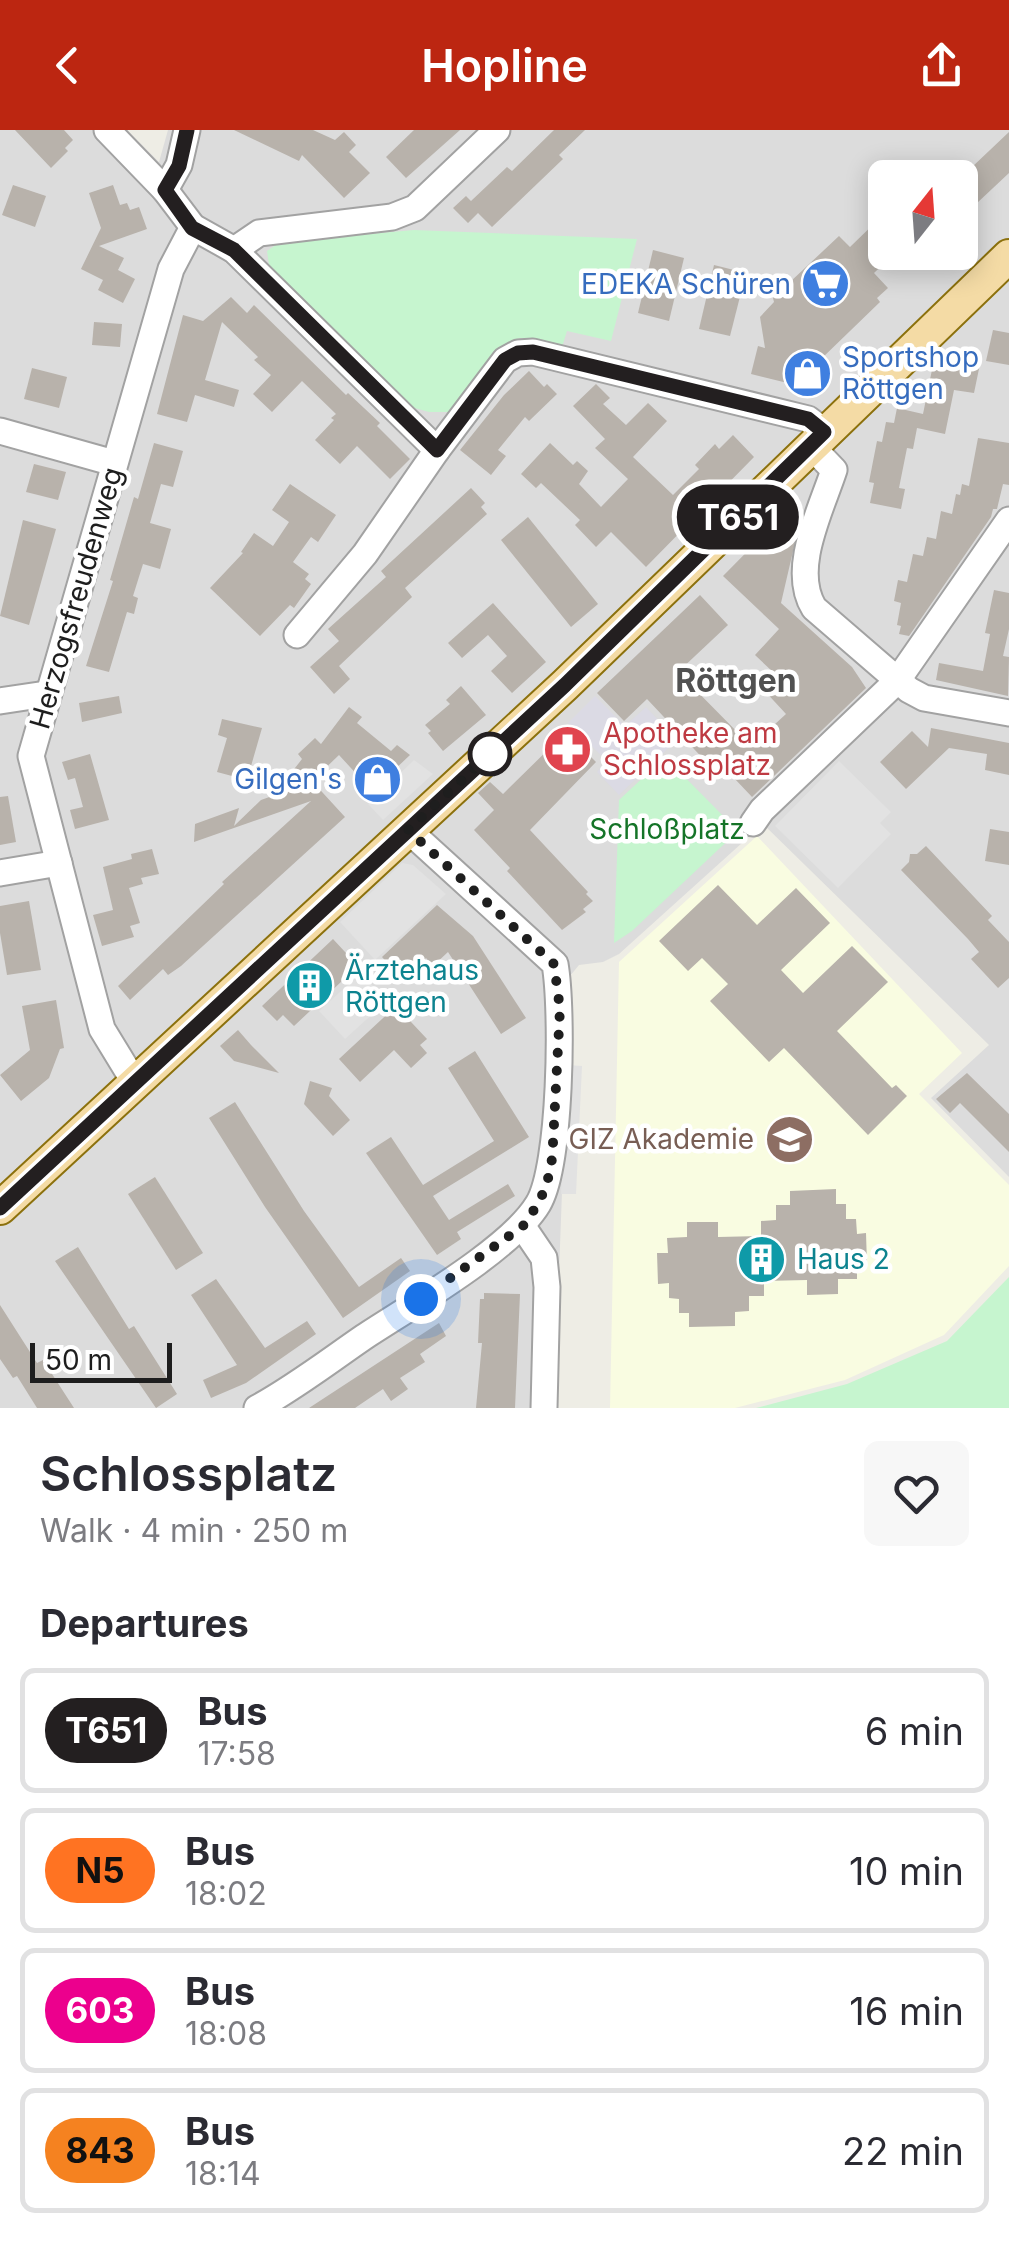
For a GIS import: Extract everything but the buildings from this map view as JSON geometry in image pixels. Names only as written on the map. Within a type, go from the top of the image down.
[{"type":"main road","points":[[0,1208],[565,685],[1007,261]]},
{"type":"street","points":[[107,130],[165,190],[192,228],[234,250],[437,450]]},
{"type":"street","points":[[165,190],[179,166],[187,130]]},
{"type":"street","points":[[234,250],[259,233],[392,217],[416,208],[497,130]]},
{"type":"street","name":"Herzogsfreudenweg","points":[[135,1083],[102,1029],[31,756],[171,269],[192,228]]},
{"type":"street","points":[[297,635],[364,554],[505,360],[518,353],[533,352],[808,419],[834,470],[804,578],[805,594],[814,608],[924,698],[1009,713]]},
{"type":"street","points":[[0,431],[114,463]]},
{"type":"street","points":[[753,823],[898,680],[1009,520]]},
{"type":"street","points":[[0,701],[46,694]]},
{"type":"street","points":[[260,1407],[523,1226],[540,1201],[551,1170],[560,1009],[554,964],[408,830]]},
{"type":"street","points":[[0,873],[59,863]]},
{"type":"street","points":[[523,1226],[544,1258],[544,1408]]},
{"type":"shaded area","points":[[0,130],[127,130],[159,162],[168,130],[1009,130],[1009,1177],[931,1098],[989,1045],[763,824],[619,954],[603,962],[579,965],[570,976],[554,1408],[0,1408]]},
{"type":"shaded area","name":"Schloßplatz","points":[[595,696],[625,726],[646,707],[677,740],[619,795],[597,772],[607,761],[568,723]]},
{"type":"shaded area","points":[[414,760],[433,774],[383,820],[368,804]]},
{"type":"shaded area","points":[[839,761],[891,812],[880,823],[891,834],[838,888],[775,826]]},
{"type":"shaded area","name":"GIZ Akademie","points":[[757,836],[962,1053],[919,1094],[1009,1185],[1009,1266],[944,1335],[845,1380],[735,1408],[610,1408],[619,962]]},
{"type":"shaded area","points":[[402,863],[413,865],[446,894],[375,960],[340,922]]},
{"type":"shaded area","points":[[361,973],[387,1001],[345,1039],[319,1011]]},
{"type":"shaded area","points":[[568,1065],[582,1066],[576,1194],[561,1194]]},
{"type":"green space","points":[[414,230],[637,239],[611,341],[567,331],[562,347],[520,338],[507,343],[448,412],[411,407],[269,265],[267,251],[280,242]]},
{"type":"green space","name":"Schloßplatz","points":[[665,757],[738,831],[632,931],[614,943],[619,800]]},
{"type":"green space","points":[[1009,1277],[1009,1408],[756,1408],[847,1384],[947,1341]]},
{"type":"bus line","name":"T651","points":[[0,1208],[565,685],[824,432],[808,419],[533,352],[518,353],[505,360],[437,450],[234,250],[192,228],[165,190],[179,166],[187,130]]},
{"type":"place","name":"EDEKA Schüren","points":[[826,284]]},
{"type":"place","name":"Sportshop Röttgen","points":[[807,373]]},
{"type":"place","name":"Apotheke am Schlossplatz","points":[[568,749]]},
{"type":"place","name":"Gilgen's","points":[[377,779]]},
{"type":"place","name":"Ärztehaus Röttgen","points":[[310,986]]},
{"type":"place","name":"GIZ Akademie","points":[[789,1139]]},
{"type":"place","name":"Haus 2","points":[[762,1259]]},
{"type":"district","name":"Röttgen","points":[[736,680]]},
{"type":"route","points":[[421,1299],[523,1226],[540,1201],[551,1170],[560,1009],[554,964],[408,830],[490,754]]}]
